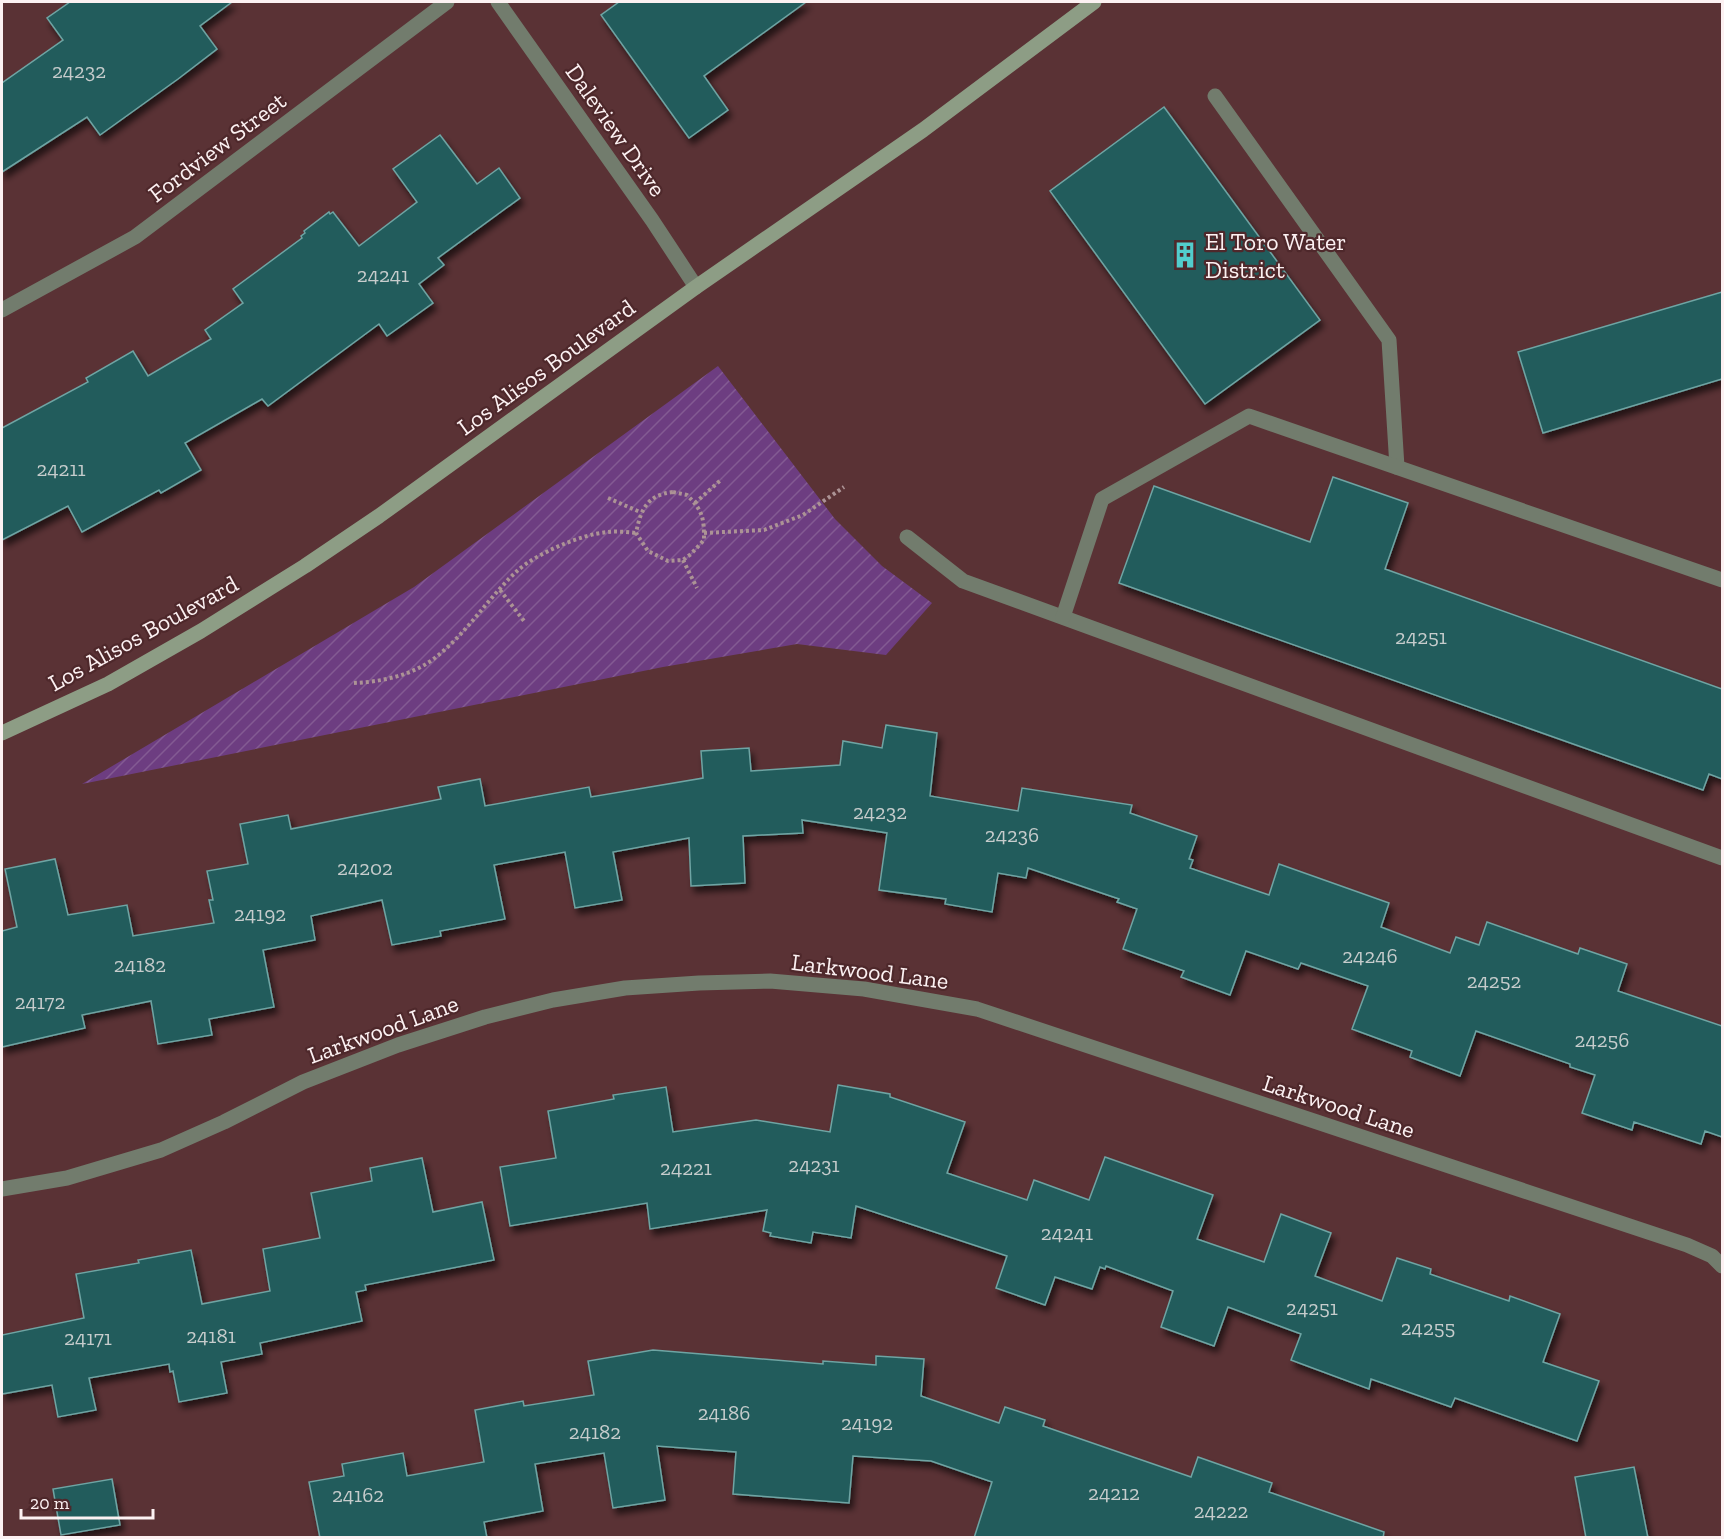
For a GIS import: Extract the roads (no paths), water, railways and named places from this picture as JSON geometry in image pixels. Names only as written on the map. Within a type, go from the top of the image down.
[{"type":"main road","name":"Los Alisos Boulevard","points":[[2,733],[108,684],[201,631],[305,566],[379,516],[696,287],[923,130],[1094,2]]},
{"type":"street","name":"Fordview Street","points":[[2,310],[135,237],[447,2]]},
{"type":"street","name":"Daleview Drive","points":[[498,2],[652,220],[696,287]]},
{"type":"street","points":[[1215,96],[1389,340],[1397,467]]},
{"type":"street","points":[[1063,617],[1102,499],[1249,416],[1722,580]]},
{"type":"street","points":[[907,537],[963,581],[1722,858]]},
{"type":"street","name":"Larkwood Lane","points":[[2,1190],[67,1178],[161,1150],[224,1122],[303,1082],[398,1045],[485,1017],[553,1000],[625,988],[771,981],[864,989],[977,1009],[1687,1245],[1713,1256],[1722,1266]]},
{"type":"place","name":"El Toro Water District","points":[[1185,255]]}]
